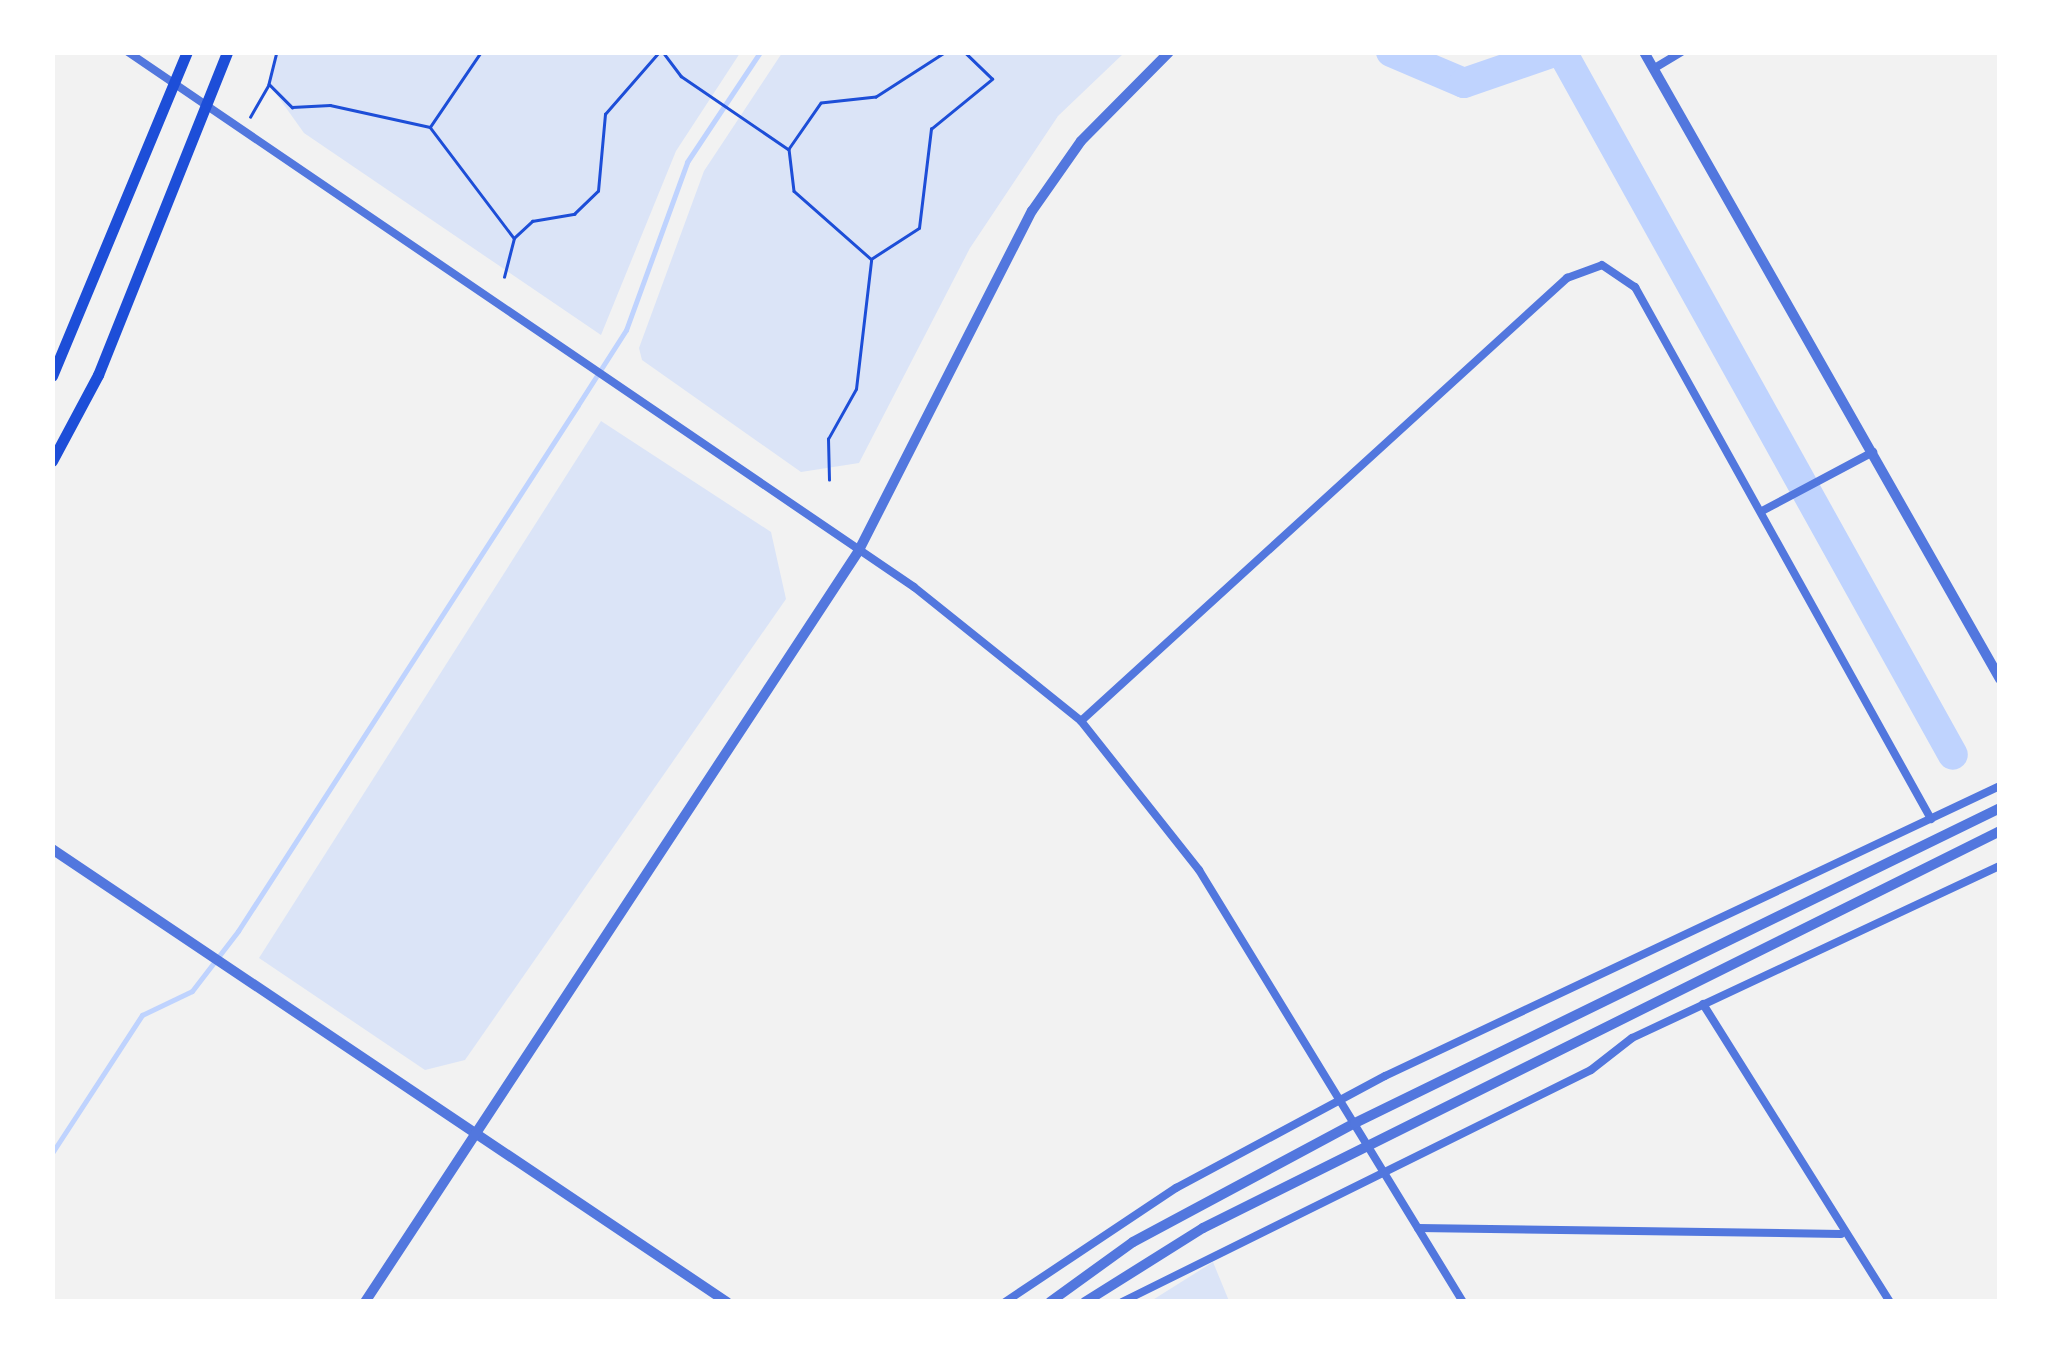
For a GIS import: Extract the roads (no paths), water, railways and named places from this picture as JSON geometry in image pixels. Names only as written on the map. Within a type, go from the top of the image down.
[{"type":"main road","points":[[52,376],[187,52]]},
{"type":"main road","points":[[52,462],[98,375],[227,52]]},
{"type":"street","points":[[128,52],[207,102],[1004,650],[1081,721],[1199,870],[1463,1302]]},
{"type":"street","points":[[365,1302],[858,552],[1032,211],[1081,141],[1169,52]]},
{"type":"street","points":[[1644,52],[2000,679]]},
{"type":"street","points":[[1653,69],[1681,52]]},
{"type":"street","points":[[1081,721],[1585,268],[1621,270],[1635,287],[1762,511],[1931,820]]},
{"type":"street","points":[[1762,511],[1872,452]]},
{"type":"street","points":[[1005,1302],[1176,1188],[1340,1100],[2000,786]]},
{"type":"street","points":[[1050,1302],[1133,1242],[1355,1123],[2000,808]]},
{"type":"street","points":[[1086,1302],[1368,1144],[2000,832]]},
{"type":"street","points":[[52,849],[728,1302]]},
{"type":"street","points":[[1122,1302],[1592,1070],[1703,1004],[2000,866]]},
{"type":"street","points":[[1703,1004],[1841,1234],[1890,1302]]},
{"type":"street","points":[[1418,1228],[1841,1234]]},
{"type":"waterway","points":[[52,1153],[142,1015],[192,991],[238,931],[578,405],[626,330],[687,162],[760,52]]},
{"type":"waterway","points":[[1391,52],[1464,83],[1554,52]]},
{"type":"waterway","points":[[1562,52],[1953,755]]}]
